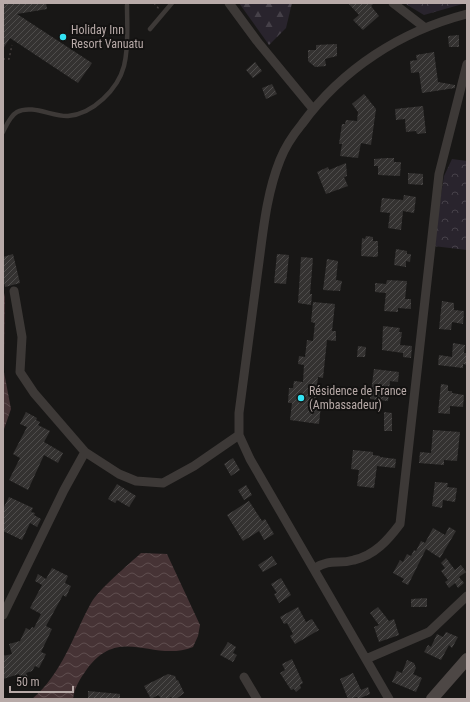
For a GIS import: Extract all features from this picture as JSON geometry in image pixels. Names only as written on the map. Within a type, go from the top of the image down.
[{"type":"main road","points":[[432,699],[467,659]]},
{"type":"street","points":[[228,3],[313,109]]},
{"type":"street","points":[[393,3],[424,27]]},
{"type":"street","points":[[389,699],[314,568],[261,480],[239,435],[239,413],[267,205],[280,159],[289,141],[313,109],[358,66],[374,55],[424,27],[467,14]]},
{"type":"street","points":[[314,568],[325,562],[353,561],[374,552],[390,537],[400,524],[439,174],[467,64]]},
{"type":"street","points":[[14,291],[22,338],[20,372],[34,393],[86,452],[119,474],[136,481],[163,483],[194,466],[239,435]]},
{"type":"street","points":[[3,615],[64,490],[86,452]]},
{"type":"street","points":[[366,659],[429,632],[467,596]]},
{"type":"street","points":[[244,677],[257,699]]},
{"type":"lane","points":[[150,29],[172,3]]},
{"type":"lane","points":[[3,132],[7,124],[17,112],[30,110],[67,116],[84,113],[104,98],[117,83],[124,66],[127,5]]},
{"type":"path","points":[[3,60],[9,59],[12,45]]},
{"type":"green space","points":[[239,3],[292,3],[286,28],[269,45]]},
{"type":"green space","points":[[404,3],[466,3],[424,15]]},
{"type":"green space","points":[[452,159],[467,161],[467,250],[433,246],[444,176]]},
{"type":"water","points":[[3,289],[5,297],[4,372],[11,409],[3,432]]},
{"type":"water","points":[[141,553],[167,554],[200,625],[198,636],[193,647],[178,651],[164,651],[124,646],[112,649],[99,656],[87,669],[76,686],[73,699],[32,699],[51,678],[59,666],[95,597],[114,577]]},
{"type":"building","points":[[3,3],[46,3],[47,9],[17,14],[92,63],[78,83],[10,38],[3,49]]},
{"type":"building","points":[[348,3],[374,3],[371,6],[379,16],[363,30],[353,20],[359,15]]},
{"type":"building","points":[[459,35],[459,47],[449,47],[448,36]]},
{"type":"building","points":[[337,44],[337,56],[325,59],[326,66],[315,67],[308,61],[308,50],[316,50],[316,45]]},
{"type":"building","points":[[434,52],[438,82],[455,85],[455,88],[422,93],[419,72],[411,73],[410,61],[417,60],[416,55]]},
{"type":"building","points":[[255,62],[262,71],[253,78],[246,70]]},
{"type":"building","points":[[272,84],[277,94],[266,99],[262,88]]},
{"type":"building","points":[[364,94],[376,109],[371,145],[361,143],[358,158],[340,156],[342,144],[339,144],[342,124],[345,124],[346,120],[357,121],[358,112],[352,104]]},
{"type":"building","points":[[423,106],[426,133],[417,134],[416,131],[406,132],[405,119],[396,120],[395,109]]},
{"type":"building","points":[[394,158],[394,162],[401,162],[400,176],[378,175],[378,166],[374,166],[374,159]]},
{"type":"building","points":[[346,163],[347,176],[344,177],[348,186],[326,194],[317,172],[328,167],[329,170]]},
{"type":"building","points":[[408,173],[423,174],[423,185],[408,184]]},
{"type":"building","points":[[404,195],[416,197],[414,213],[403,211],[401,230],[388,228],[390,213],[380,212],[382,198],[403,200]]},
{"type":"building","points":[[366,236],[373,237],[373,241],[378,241],[378,256],[361,256],[362,238],[365,239]]},
{"type":"building","points":[[396,249],[407,251],[407,254],[411,254],[410,262],[406,261],[406,267],[394,265]]},
{"type":"building","points":[[13,254],[20,283],[5,287],[3,277],[3,257]]},
{"type":"building","points":[[277,254],[289,255],[286,284],[274,283]]},
{"type":"building","points":[[301,257],[313,258],[310,294],[312,294],[311,305],[298,303]]},
{"type":"building","points":[[327,259],[338,261],[336,280],[342,281],[340,291],[323,290]]},
{"type":"building","points":[[387,280],[407,281],[405,299],[411,299],[411,309],[398,308],[398,312],[384,311],[386,293],[375,292],[375,283],[386,284]]},
{"type":"building","points":[[442,301],[454,303],[454,310],[464,311],[463,324],[452,322],[451,330],[439,329]]},
{"type":"building","points":[[313,302],[335,304],[332,331],[336,331],[336,341],[327,340],[323,378],[318,377],[315,405],[321,405],[319,424],[290,420],[292,403],[288,403],[289,388],[293,388],[294,381],[303,382],[304,365],[298,364],[299,356],[305,357],[307,340],[313,341],[315,323],[311,322]]},
{"type":"building","points":[[383,326],[400,328],[399,332],[402,332],[400,345],[412,346],[411,358],[403,357],[403,353],[382,350]]},
{"type":"building","points":[[453,343],[465,345],[464,353],[467,353],[467,365],[463,364],[463,368],[438,365],[439,355],[452,357]]},
{"type":"building","points":[[358,346],[366,347],[365,357],[357,357]]},
{"type":"building","points":[[374,369],[399,372],[398,382],[390,381],[388,401],[370,399]]},
{"type":"building","points":[[441,384],[448,385],[448,391],[452,391],[452,393],[464,395],[463,407],[450,406],[450,414],[438,413]]},
{"type":"building","points":[[26,412],[37,418],[36,420],[40,422],[38,425],[50,431],[44,442],[63,453],[58,463],[44,455],[28,490],[9,480],[20,458],[13,454],[27,427],[20,424]]},
{"type":"building","points":[[384,412],[392,413],[392,431],[384,431]]},
{"type":"building","points":[[433,430],[460,432],[457,461],[444,460],[444,465],[419,463],[420,452],[431,453]]},
{"type":"building","points":[[353,450],[373,452],[373,455],[396,459],[395,468],[377,466],[374,488],[357,486],[359,470],[351,469]]},
{"type":"building","points":[[233,458],[240,470],[231,476],[224,464]]},
{"type":"building","points":[[435,482],[448,483],[447,487],[457,488],[455,502],[443,500],[442,508],[432,506]]},
{"type":"building","points":[[117,484],[136,496],[129,507],[117,500],[115,503],[108,499]]},
{"type":"building","points":[[246,485],[252,495],[244,500],[238,490]]},
{"type":"building","points":[[9,497],[33,508],[31,512],[35,513],[34,515],[41,519],[37,527],[30,523],[22,540],[3,531],[3,509]]},
{"type":"building","points":[[249,501],[262,521],[265,519],[274,534],[264,540],[259,531],[243,541],[227,515]]},
{"type":"building","points":[[449,527],[456,531],[440,558],[426,549],[408,585],[402,582],[404,579],[393,573],[400,560],[403,562],[407,554],[411,556],[414,550],[416,551],[421,541],[425,543],[433,528],[445,535]]},
{"type":"building","points":[[272,556],[277,564],[263,572],[258,565]]},
{"type":"building","points":[[446,558],[455,570],[461,565],[466,572],[459,577],[464,583],[458,588],[455,583],[449,588],[445,582],[448,580],[441,571],[445,568],[441,563]]},
{"type":"building","points":[[52,568],[68,576],[65,583],[71,586],[66,597],[63,595],[46,626],[52,629],[41,652],[46,654],[39,668],[35,666],[32,671],[26,673],[28,677],[20,679],[19,674],[3,679],[3,656],[12,654],[9,644],[20,641],[26,628],[30,630],[32,627],[34,628],[41,614],[30,608],[42,585],[35,581],[38,574],[46,579]]},
{"type":"building","points":[[281,578],[291,595],[279,603],[274,594],[277,593],[271,584]]},
{"type":"building","points":[[427,598],[427,607],[411,607],[411,599]]},
{"type":"building","points":[[298,607],[306,622],[312,619],[319,630],[295,644],[290,636],[293,634],[287,623],[284,624],[280,617]]},
{"type":"building","points":[[378,607],[389,621],[394,619],[399,635],[379,642],[374,627],[379,625],[370,613]]},
{"type":"building","points":[[446,632],[458,637],[452,648],[449,645],[441,660],[424,652],[428,645],[431,647],[437,634],[443,637]]},
{"type":"building","points":[[228,642],[236,647],[233,653],[237,655],[233,662],[220,655]]},
{"type":"building","points":[[292,659],[303,683],[300,685],[301,688],[296,692],[294,689],[291,690],[280,673],[285,670],[282,664]]},
{"type":"building","points":[[407,660],[414,663],[416,668],[413,674],[422,678],[416,692],[392,682],[397,671],[402,673]]},
{"type":"building","points":[[353,673],[361,690],[368,687],[370,694],[358,699],[357,697],[348,699],[340,679]]},
{"type":"building","points":[[168,674],[175,676],[184,693],[176,699],[170,697],[169,699],[162,699],[158,695],[151,699],[144,686]]},
{"type":"building","points":[[88,691],[120,694],[120,699],[88,699]]},
{"type":"place","name":"Holiday Inn Resort Vanuatu","points":[[63,37]]},
{"type":"place","name":"Résidence de France (Ambassadeur)","points":[[301,398]]}]
